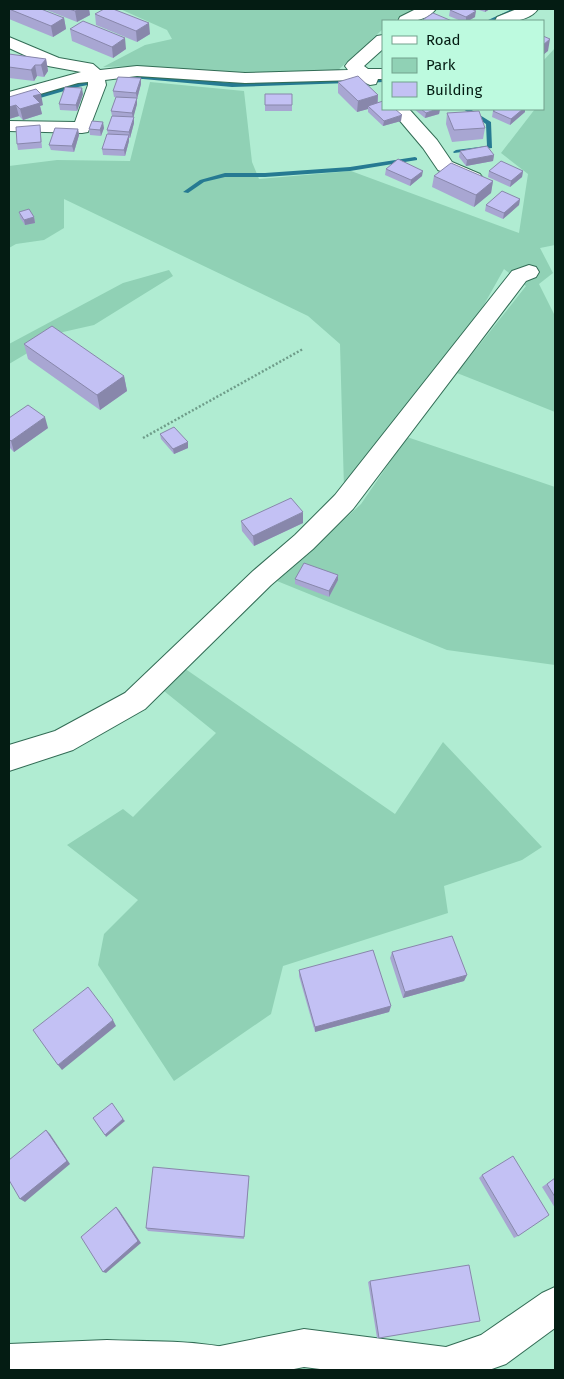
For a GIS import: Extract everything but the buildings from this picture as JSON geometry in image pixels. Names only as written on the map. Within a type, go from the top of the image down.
[{"type":"street","points":[[408,20],[428,9]]},
{"type":"street","points":[[505,20],[530,9]]},
{"type":"street","points":[[377,81],[354,66],[382,41]]},
{"type":"street","points":[[9,42],[54,62],[87,68],[96,80]]},
{"type":"street","points":[[9,98],[76,78],[96,80],[137,71],[245,78],[377,81]]},
{"type":"street","points":[[9,126],[82,128],[96,80]]},
{"type":"street","points":[[400,110],[430,144],[445,166],[473,178]]},
{"type":"street","points":[[9,758],[63,741],[136,700],[344,502],[520,276],[529,272]]},
{"type":"street","points":[[9,1363],[107,1359],[231,1368],[304,1348],[446,1366],[492,1350],[555,1306]]},
{"type":"path","points":[[143,438],[302,349]]},
{"type":"green space","points":[[120,9],[415,9],[396,20],[382,20],[382,30],[336,72],[228,74],[146,66],[103,67],[145,45],[172,39],[167,30]]},
{"type":"green space","points":[[555,48],[555,245],[540,248],[553,273],[539,284],[555,316],[555,412],[457,373],[526,286],[504,269],[481,310],[344,489],[340,344],[308,316],[64,199],[64,228],[44,240],[16,244],[9,248],[9,166],[57,160],[130,161],[150,82],[244,91],[252,162],[259,179],[351,171],[519,233],[528,174],[501,153],[534,110],[544,110],[544,60]]},
{"type":"green space","points":[[169,270],[173,276],[94,325],[63,332],[9,364],[9,344],[123,283]]},
{"type":"green space","points":[[407,437],[555,487],[555,665],[447,650],[277,581],[361,504]]},
{"type":"green space","points":[[184,668],[395,814],[443,742],[542,847],[522,860],[444,886],[448,913],[283,966],[271,1014],[174,1081],[98,965],[104,934],[138,900],[67,845],[123,809],[133,817],[216,733],[164,691]]},
{"type":"waterway","points":[[491,20],[516,9]]},
{"type":"waterway","points":[[120,78],[143,77],[232,85],[349,81]]},
{"type":"waterway","points":[[367,81],[382,80]]},
{"type":"waterway","points":[[9,105],[77,85],[100,81]]},
{"type":"waterway","points":[[456,152],[490,147],[489,123],[468,110]]},
{"type":"waterway","points":[[186,192],[202,181],[225,175],[265,175],[350,169],[415,159]]}]
